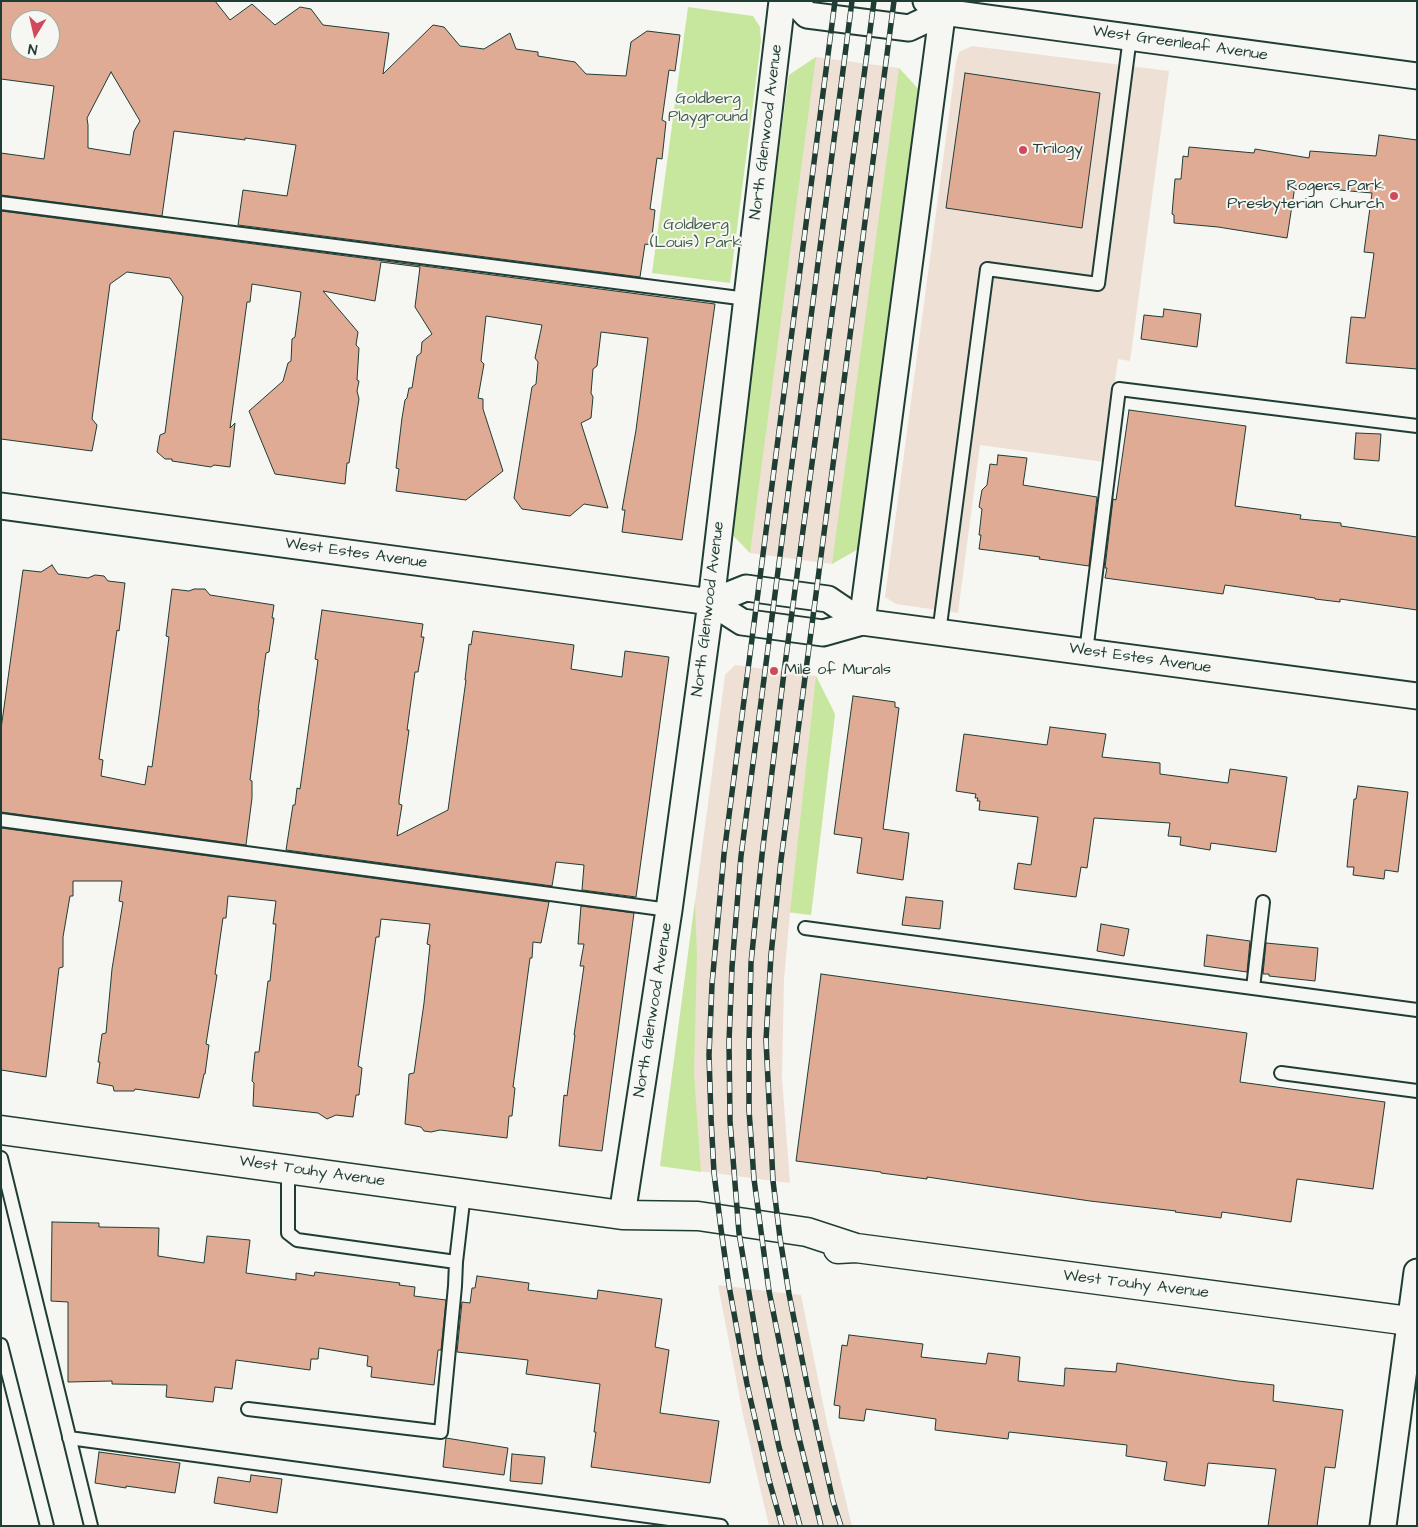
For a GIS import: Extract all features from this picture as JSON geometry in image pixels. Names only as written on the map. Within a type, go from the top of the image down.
[{"type":"street","name":"North Glenwood Avenue","points":[[622,1215],[670,910],[711,602],[782,1]]},
{"type":"street","points":[[794,1],[807,15],[909,28],[938,5]]},
{"type":"street","points":[[862,622],[938,5]]},
{"type":"street","name":"West Greenleaf Avenue","points":[[938,5],[1130,37],[1417,76]]},
{"type":"street","name":"West Estes Avenue","points":[[1,506],[711,602],[742,622],[823,632],[862,622],[1417,696]]},
{"type":"street","name":"West Estes Avenue","points":[[711,602],[746,588],[755,589],[828,599],[862,622]]},
{"type":"street","name":"West Touhy Avenue","points":[[1,1130],[622,1215],[696,1234],[805,1250],[856,1248],[1413,1322]]},
{"type":"street","points":[[1383,1526],[1413,1322],[1417,1272]]},
{"type":"lane","points":[[939,632],[986,269],[1098,284],[1130,37]]},
{"type":"lane","points":[[1,203],[747,299]]},
{"type":"lane","points":[[1086,652],[1120,389],[1417,426]]},
{"type":"lane","points":[[1,820],[670,910]]},
{"type":"lane","points":[[1253,988],[1263,902]]},
{"type":"lane","points":[[805,928],[1417,1010]]},
{"type":"lane","points":[[1281,1073],[1417,1091]]},
{"type":"lane","points":[[1,1158],[91,1526]]},
{"type":"lane","points":[[288,1169],[288,1232],[297,1240],[456,1262]]},
{"type":"lane","points":[[248,1409],[441,1432],[464,1193]]},
{"type":"lane","points":[[1,1345],[47,1526]]},
{"type":"lane","points":[[69,1438],[721,1526]]},
{"type":"shaded area","points":[[972,46],[1169,71],[1130,361],[1118,359],[1104,462],[980,445],[958,613],[896,604],[885,597],[956,62],[959,52]]},
{"type":"shaded area","points":[[816,57],[899,68],[922,93],[860,548],[832,564],[750,553],[728,530],[789,75]]},
{"type":"shaded area","points":[[735,665],[816,676],[835,714],[811,915],[790,913],[784,979],[782,1078],[790,1183],[660,1166],[725,675]]},
{"type":"shaded area","points":[[718,1285],[801,1295],[827,1423],[852,1526],[769,1526],[743,1415]]},
{"type":"green space","name":"Goldberg (Louis) Park","points":[[688,7],[753,16],[760,27],[761,41],[730,283],[652,273]]},
{"type":"green space","points":[[816,57],[750,553],[728,530],[789,75]]},
{"type":"green space","points":[[899,68],[922,93],[860,548],[832,564]]},
{"type":"green space","points":[[816,676],[835,714],[811,915],[790,912]]},
{"type":"green space","points":[[695,901],[697,955],[694,1074],[701,1172],[660,1166]]},
{"type":"building","points":[[1,1],[215,1],[230,20],[252,4],[275,25],[300,7],[311,9],[323,25],[389,33],[383,74],[433,25],[444,27],[460,46],[484,49],[510,33],[516,49],[538,52],[538,56],[575,62],[586,74],[626,76],[631,42],[647,31],[680,35],[675,71],[669,70],[662,120],[666,122],[662,159],[657,158],[650,209],[655,210],[651,245],[645,244],[640,277],[238,225],[243,190],[287,196],[296,145],[245,138],[245,140],[174,131],[162,216],[1,195],[1,153],[44,159],[54,86],[1,79]],"holes":[[[111,72],[140,121],[134,131],[130,155],[88,148],[87,118]]]},
{"type":"building","name":"Trilogy","points":[[965,73],[1100,93],[1082,228],[946,208]]},
{"type":"building","points":[[1379,135],[1417,140],[1417,369],[1346,363],[1351,317],[1365,318],[1374,253],[1364,252],[1372,193],[1295,186],[1287,238],[1218,227],[1174,223],[1174,215],[1172,214],[1175,179],[1181,179],[1183,156],[1188,157],[1189,147],[1254,153],[1255,149],[1309,158],[1310,151],[1376,156]]},
{"type":"building","points":[[1,211],[715,304],[682,540],[622,532],[625,510],[622,510],[636,430],[648,338],[601,332],[597,366],[593,369],[591,418],[581,423],[608,508],[584,504],[570,516],[522,509],[514,498],[532,387],[536,384],[538,362],[535,358],[542,325],[486,316],[481,361],[484,364],[478,398],[483,399],[483,409],[503,471],[466,500],[396,491],[399,469],[396,468],[405,400],[409,388],[412,388],[417,356],[421,353],[422,342],[432,334],[415,307],[420,267],[381,262],[375,301],[323,291],[358,332],[356,345],[359,348],[357,380],[359,381],[357,391],[359,399],[345,484],[275,474],[249,411],[283,381],[288,363],[291,361],[292,339],[295,337],[301,292],[252,284],[250,302],[247,302],[230,428],[235,423],[230,467],[214,465],[211,467],[172,461],[172,459],[165,459],[157,452],[160,435],[165,433],[183,297],[170,278],[127,272],[110,284],[92,419],[97,425],[92,451],[1,439]]},
{"type":"building","points":[[1164,309],[1201,314],[1197,347],[1141,339],[1144,315],[1163,317]]},
{"type":"building","points":[[1129,410],[1246,426],[1235,506],[1301,515],[1300,519],[1341,523],[1341,526],[1417,537],[1417,610],[1340,599],[1340,602],[1315,599],[1225,585],[1223,594],[1105,578],[1113,499],[1116,500]]},
{"type":"building","points":[[1356,433],[1381,434],[1379,461],[1354,459]]},
{"type":"building","points":[[998,455],[1027,458],[1023,485],[1097,497],[1089,566],[979,549],[982,509],[979,507],[982,490],[987,485],[990,464],[997,465]]},
{"type":"building","points":[[52,565],[58,574],[88,578],[95,575],[104,576],[108,581],[125,583],[99,759],[103,760],[101,776],[145,785],[148,766],[152,767],[169,637],[166,636],[172,589],[189,591],[205,589],[210,595],[274,605],[269,652],[266,653],[258,710],[250,780],[252,781],[252,798],[246,845],[1,812],[1,729],[23,570],[41,572]]},
{"type":"building","points":[[322,610],[423,624],[421,637],[424,637],[418,672],[415,672],[407,730],[409,730],[399,800],[399,804],[402,805],[397,836],[448,810],[466,680],[469,644],[471,645],[473,631],[574,645],[571,669],[622,677],[625,651],[669,657],[636,897],[582,890],[584,865],[556,862],[552,886],[286,850],[293,805],[295,805],[297,788],[300,789],[318,660],[315,659]]},
{"type":"building","points":[[853,696],[895,702],[895,707],[899,708],[883,829],[909,833],[903,880],[857,873],[862,838],[834,834]]},
{"type":"building","points":[[1050,727],[1106,734],[1102,757],[1160,763],[1160,774],[1228,783],[1230,769],[1287,777],[1276,852],[1211,843],[1210,850],[1180,845],[1181,837],[1168,836],[1170,823],[1094,818],[1087,868],[1081,867],[1076,897],[1014,889],[1018,863],[1031,865],[1038,817],[979,810],[980,801],[977,801],[978,798],[975,798],[976,794],[956,791],[964,734],[1047,745]]},
{"type":"building","points":[[1358,786],[1408,792],[1398,872],[1385,870],[1384,879],[1353,875],[1354,867],[1347,867],[1354,799],[1356,799]]},
{"type":"building","points":[[1,828],[549,902],[541,943],[533,942],[532,958],[530,958],[513,1087],[515,1088],[512,1116],[509,1116],[507,1138],[440,1130],[431,1132],[424,1131],[421,1127],[405,1124],[409,1074],[414,1073],[424,1003],[430,945],[427,944],[430,924],[381,919],[379,937],[376,937],[358,1066],[362,1068],[359,1095],[356,1095],[353,1117],[336,1115],[327,1119],[318,1113],[253,1106],[254,1083],[252,1081],[255,1052],[259,1052],[268,981],[270,981],[276,924],[273,924],[276,901],[228,896],[226,918],[223,918],[215,974],[217,975],[206,1044],[209,1045],[205,1074],[199,1098],[135,1089],[134,1091],[114,1091],[113,1086],[97,1083],[102,1034],[106,1033],[112,969],[123,902],[119,901],[122,881],[73,881],[73,896],[70,896],[63,937],[63,967],[59,968],[46,1077],[1,1070]]},
{"type":"building","points":[[906,897],[943,901],[940,929],[902,925]]},
{"type":"building","points":[[581,906],[634,913],[602,1151],[559,1146],[564,1095],[567,1096],[584,966],[580,966],[584,944],[578,944]]},
{"type":"building","points":[[1101,924],[1129,929],[1124,956],[1097,951]]},
{"type":"building","points":[[1207,935],[1250,941],[1247,972],[1204,966]]},
{"type":"building","points":[[1266,943],[1318,948],[1315,981],[1263,974]]},
{"type":"building","points":[[821,974],[1247,1033],[1240,1082],[1385,1102],[1373,1189],[1297,1179],[1291,1222],[1222,1212],[1221,1218],[927,1177],[927,1179],[796,1161]]},
{"type":"building","points":[[52,1222],[99,1223],[99,1227],[159,1228],[158,1256],[204,1263],[207,1236],[250,1240],[246,1273],[296,1280],[296,1273],[314,1276],[315,1272],[400,1283],[399,1285],[415,1287],[414,1296],[446,1300],[441,1350],[438,1350],[434,1385],[371,1377],[372,1367],[367,1366],[368,1356],[319,1348],[318,1359],[311,1359],[310,1370],[236,1360],[232,1389],[215,1387],[213,1402],[166,1397],[167,1385],[112,1384],[112,1381],[68,1382],[68,1302],[51,1301]]},
{"type":"building","points":[[477,1276],[529,1283],[528,1290],[597,1299],[598,1290],[662,1299],[655,1347],[669,1350],[660,1413],[719,1421],[710,1483],[591,1467],[600,1384],[526,1374],[528,1360],[457,1352],[462,1302],[470,1303],[472,1288],[475,1288]]},
{"type":"building","points":[[849,1335],[923,1344],[921,1357],[986,1364],[988,1353],[1020,1357],[1018,1381],[1064,1386],[1065,1368],[1116,1372],[1117,1363],[1274,1385],[1273,1401],[1343,1410],[1335,1468],[1325,1467],[1317,1526],[1268,1526],[1276,1469],[1208,1463],[1205,1486],[1164,1480],[1167,1462],[1126,1456],[1127,1445],[1009,1432],[1008,1439],[935,1430],[936,1419],[866,1409],[864,1421],[839,1418],[840,1406],[834,1405],[842,1345],[847,1346]]},
{"type":"building","points":[[446,1438],[508,1448],[504,1475],[443,1467]]},
{"type":"building","points":[[99,1452],[180,1463],[175,1493],[95,1483]]},
{"type":"building","points":[[512,1454],[545,1457],[542,1484],[510,1481]]},
{"type":"building","points":[[251,1475],[282,1479],[277,1513],[214,1503],[218,1477],[250,1482]]},
{"type":"railway","points":[[782,1526],[769,1480],[747,1384],[729,1286],[714,1173],[709,1055],[712,984],[724,854],[835,1]]},
{"type":"railway","points":[[800,1526],[779,1447],[760,1359],[739,1233],[730,1121],[729,1042],[732,967],[741,856],[852,1]]},
{"type":"railway","points":[[821,1526],[797,1430],[769,1291],[754,1179],[749,1110],[751,963],[784,672],[874,1]]},
{"type":"railway","points":[[841,1526],[833,1501],[808,1389],[780,1238],[773,1181],[766,1040],[771,955],[781,860],[894,1]]},
{"type":"place","name":"Trilogy","points":[[1023,150]]},
{"type":"place","name":"Rogers Park Presbyterian Church","points":[[1394,196]]},
{"type":"place","name":"Mile of Murals","points":[[774,671]]},
{"type":"park label","name":"Goldberg Playground","points":[[708,109]]}]
